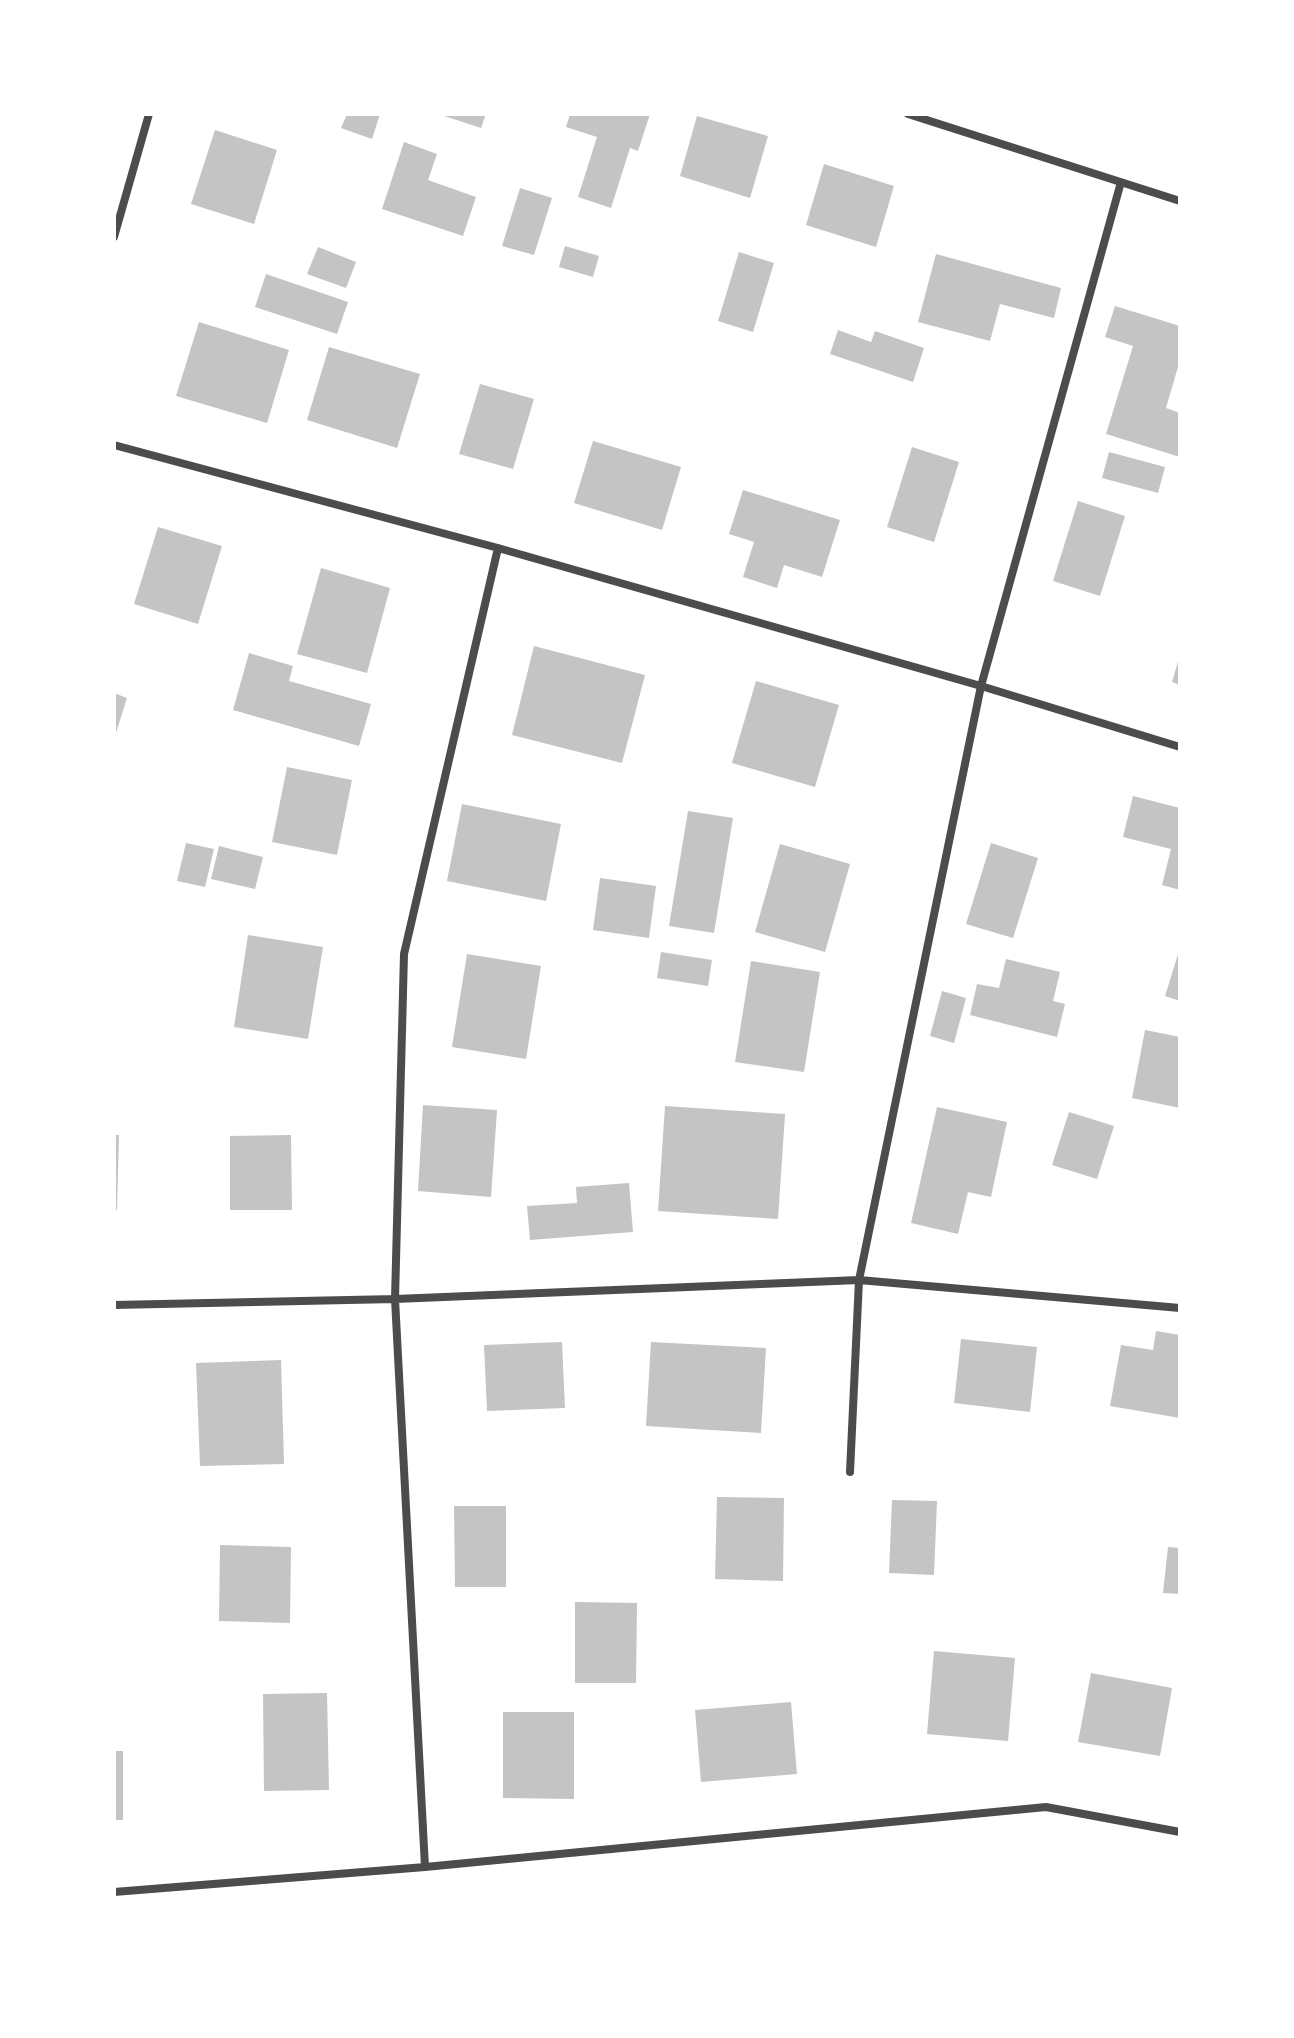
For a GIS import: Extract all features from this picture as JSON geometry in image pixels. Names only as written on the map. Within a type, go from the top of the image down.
[{"type":"street","points":[[114,237],[149,114]]},
{"type":"street","points":[[908,114],[1180,201]]},
{"type":"street","points":[[850,1472],[859,1280],[981,686],[1121,182]]},
{"type":"street","points":[[114,445],[498,548],[981,686],[1180,747]]},
{"type":"street","points":[[425,1867],[395,1299],[404,954],[498,548]]},
{"type":"street","points":[[114,1305],[395,1299],[859,1280],[1180,1308]]},
{"type":"street","points":[[114,1892],[425,1867],[1046,1807],[1180,1832]]},
{"type":"building","points":[[347,114],[380,114],[372,139],[341,128]]},
{"type":"building","points":[[438,114],[486,114],[481,128]]},
{"type":"building","points":[[570,114],[650,114],[638,151],[630,148],[611,208],[578,197],[597,137],[566,127]]},
{"type":"building","points":[[697,116],[768,136],[750,198],[680,176]]},
{"type":"building","points":[[215,130],[277,150],[254,224],[191,204]]},
{"type":"building","points":[[404,142],[437,154],[428,180],[476,197],[463,236],[382,209]]},
{"type":"building","points":[[824,164],[894,186],[876,247],[806,225]]},
{"type":"building","points":[[520,188],[552,198],[534,255],[502,246]]},
{"type":"building","points":[[565,246],[599,256],[593,277],[559,267]]},
{"type":"building","points":[[318,247],[356,262],[346,288],[307,274]]},
{"type":"building","points":[[739,252],[774,263],[753,332],[718,321]]},
{"type":"building","points":[[936,254],[1061,288],[1054,318],[1000,304],[990,341],[918,322]]},
{"type":"building","points":[[266,274],[348,302],[337,334],[255,307]]},
{"type":"building","points":[[1115,306],[1180,326],[1180,360],[1166,408],[1180,413],[1180,457],[1106,434],[1133,346],[1105,337]]},
{"type":"building","points":[[199,322],[289,350],[267,423],[176,396]]},
{"type":"building","points":[[838,330],[871,342],[875,331],[924,348],[913,382],[830,354]]},
{"type":"building","points":[[329,347],[420,374],[397,448],[307,420]]},
{"type":"building","points":[[480,384],[534,399],[513,469],[459,454]]},
{"type":"building","points":[[593,441],[681,467],[662,530],[574,503]]},
{"type":"building","points":[[912,447],[959,462],[934,542],[887,527]]},
{"type":"building","points":[[1109,452],[1165,467],[1158,493],[1102,478]]},
{"type":"building","points":[[743,490],[840,520],[822,577],[784,565],[777,588],[743,577],[754,542],[729,534]]},
{"type":"building","points":[[1078,501],[1125,516],[1100,596],[1053,581]]},
{"type":"building","points":[[158,527],[222,546],[198,624],[134,604]]},
{"type":"building","points":[[321,568],[390,588],[367,673],[297,654]]},
{"type":"building","points":[[534,646],[645,675],[622,763],[512,735]]},
{"type":"building","points":[[249,653],[293,666],[289,681],[371,704],[359,746],[233,710]]},
{"type":"building","points":[[1180,658],[1180,685],[1172,682]]},
{"type":"building","points":[[756,681],[839,705],[815,787],[732,763]]},
{"type":"building","points":[[114,693],[127,698],[115,736],[114,736]]},
{"type":"building","points":[[287,767],[352,780],[337,855],[272,842]]},
{"type":"building","points":[[1133,796],[1180,808],[1180,890],[1162,885],[1171,849],[1123,837]]},
{"type":"building","points":[[462,804],[561,824],[546,901],[447,881]]},
{"type":"building","points":[[688,811],[733,818],[714,933],[669,926]]},
{"type":"building","points":[[186,843],[214,849],[205,887],[177,881]]},
{"type":"building","points":[[991,843],[1038,858],[1013,938],[966,924]]},
{"type":"building","points":[[780,844],[850,864],[825,952],[755,932]]},
{"type":"building","points":[[219,846],[263,857],[255,889],[211,879]]},
{"type":"building","points":[[600,878],[656,886],[649,938],[593,930]]},
{"type":"building","points":[[248,935],[323,947],[308,1039],[234,1027]]},
{"type":"building","points":[[1180,951],[1180,1001],[1165,996]]},
{"type":"building","points":[[661,952],[712,960],[708,986],[657,978]]},
{"type":"building","points":[[467,954],[541,966],[526,1059],[452,1047]]},
{"type":"building","points":[[1006,959],[1060,972],[1053,1001],[1065,1004],[1057,1037],[970,1015],[977,984],[999,988]]},
{"type":"building","points":[[751,961],[820,972],[804,1072],[735,1062]]},
{"type":"building","points":[[942,991],[966,998],[954,1043],[930,1036]]},
{"type":"building","points":[[1145,1030],[1180,1037],[1180,1108],[1132,1098]]},
{"type":"building","points":[[423,1105],[497,1110],[491,1197],[418,1191]]},
{"type":"building","points":[[665,1106],[785,1114],[778,1219],[658,1211]]},
{"type":"building","points":[[937,1107],[1007,1122],[991,1197],[968,1192],[958,1234],[911,1223]]},
{"type":"building","points":[[1069,1112],[1114,1126],[1097,1179],[1052,1165]]},
{"type":"building","points":[[114,1135],[119,1135],[117,1210],[114,1210]]},
{"type":"building","points":[[291,1135],[292,1210],[230,1210],[230,1136]]},
{"type":"building","points":[[629,1183],[633,1232],[530,1240],[527,1206],[577,1203],[576,1187]]},
{"type":"building","points":[[1156,1331],[1180,1335],[1180,1418],[1110,1406],[1121,1345],[1153,1350]]},
{"type":"building","points":[[961,1339],[1037,1347],[1030,1412],[954,1403]]},
{"type":"building","points":[[562,1342],[565,1408],[487,1411],[484,1345]]},
{"type":"building","points":[[651,1342],[766,1348],[761,1433],[646,1426]]},
{"type":"building","points":[[281,1360],[284,1464],[200,1466],[196,1363]]},
{"type":"building","points":[[717,1497],[784,1498],[783,1581],[715,1579]]},
{"type":"building","points":[[892,1500],[937,1501],[934,1575],[889,1573]]},
{"type":"building","points":[[454,1506],[506,1506],[506,1587],[455,1587]]},
{"type":"building","points":[[220,1545],[291,1547],[290,1623],[219,1621]]},
{"type":"building","points":[[1168,1547],[1180,1548],[1180,1594],[1163,1593]]},
{"type":"building","points":[[575,1602],[637,1603],[636,1683],[575,1683]]},
{"type":"building","points":[[934,1651],[1015,1658],[1008,1741],[927,1734]]},
{"type":"building","points":[[1091,1673],[1172,1688],[1160,1756],[1078,1742]]},
{"type":"building","points":[[327,1693],[329,1790],[264,1791],[263,1694]]},
{"type":"building","points":[[791,1702],[797,1774],[701,1782],[695,1710]]},
{"type":"building","points":[[503,1712],[574,1712],[574,1799],[503,1798]]},
{"type":"building","points":[[114,1751],[123,1751],[123,1820],[114,1820]]}]
